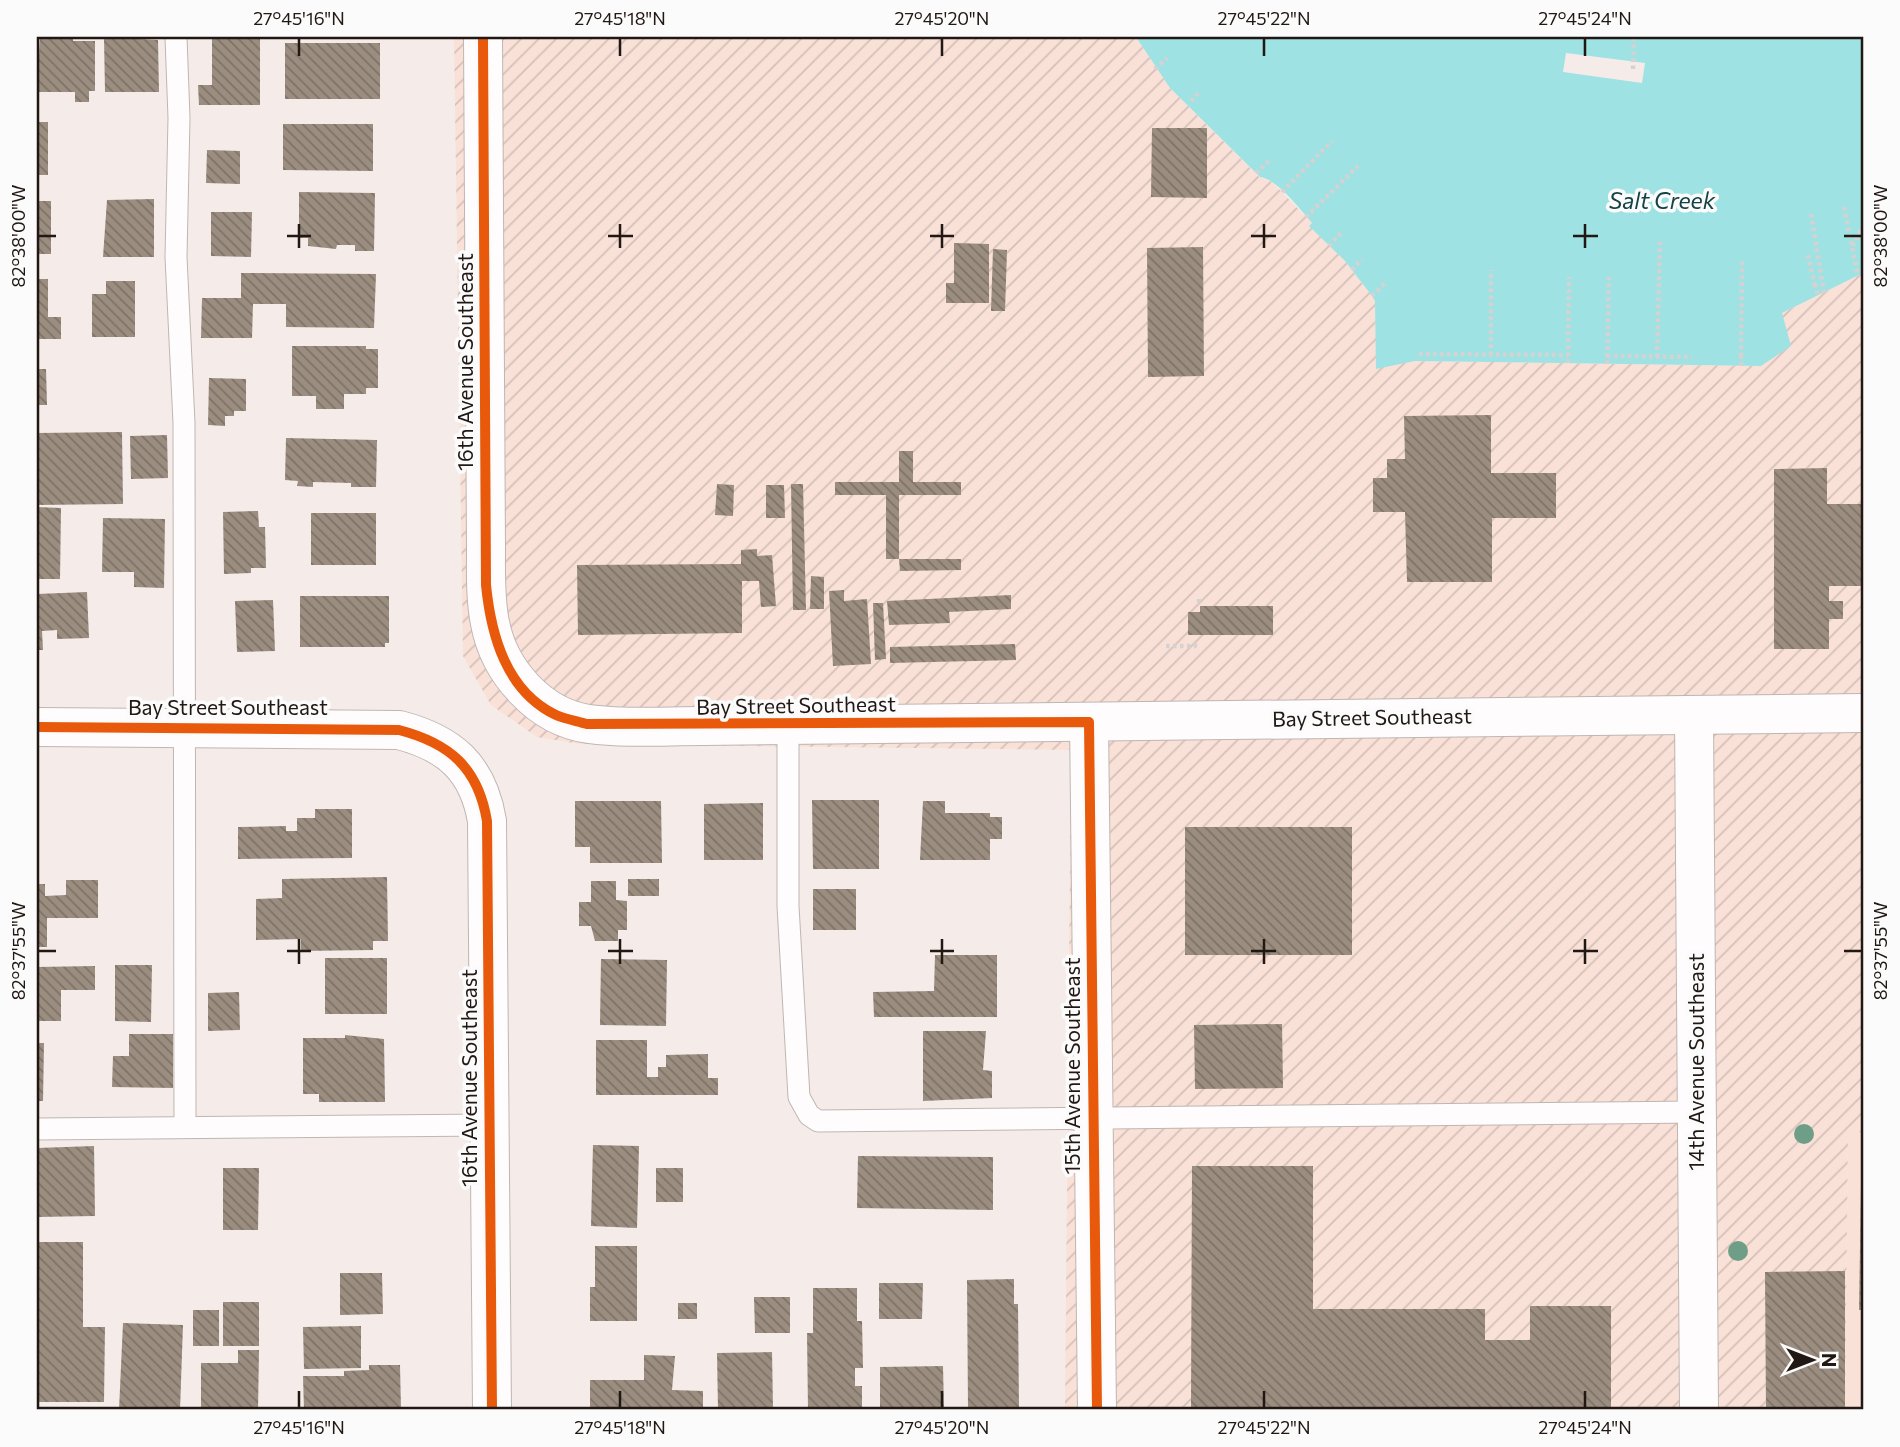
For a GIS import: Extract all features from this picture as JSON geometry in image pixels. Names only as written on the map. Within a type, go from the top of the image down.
[{"type":"street","name":"16th Avenue Southeast","points":[[483,37],[486,585],[490,623],[499,655],[517,681]]},
{"type":"street","name":"Bay Street Southeast","points":[[517,681],[535,700],[556,715],[587,724],[788,725],[1863,713]]},
{"type":"street","name":"14th Avenue Southeast","points":[[1694,715],[1699,1410]]},
{"type":"street","name":"15th Avenue Southeast","points":[[1089,722],[1097,1410]]},
{"type":"street","name":"Bay Street Southeast","points":[[37,727],[399,730],[433,741],[454,755]]},
{"type":"street","name":"16th Avenue Southeast","points":[[454,755],[477,787],[487,821],[492,1410]]},
{"type":"lane","points":[[176,37],[179,118],[176,257],[184,423],[184,1127]]},
{"type":"lane","points":[[788,725],[789,919],[799,1097],[808,1115],[818,1121],[1697,1112]]},
{"type":"lane","points":[[37,1129],[490,1125]]},
{"type":"path","points":[[1633,69],[1634,37]]},
{"type":"path","points":[[1814,37],[1829,37]]},
{"type":"path","points":[[1155,69],[1167,58]]},
{"type":"path","points":[[1191,101],[1200,92]]},
{"type":"path","points":[[1282,192],[1332,141]]},
{"type":"path","points":[[1256,173],[1270,159]]},
{"type":"path","points":[[1306,217],[1358,166]]},
{"type":"path","points":[[1844,207],[1857,276]]},
{"type":"path","points":[[1811,214],[1824,293]]},
{"type":"path","points":[[1852,248],[1863,225]]},
{"type":"path","points":[[1329,246],[1342,232]]},
{"type":"path","points":[[1657,357],[1660,242]]},
{"type":"path","points":[[1808,255],[1818,296]]},
{"type":"path","points":[[1352,270],[1362,259]]},
{"type":"path","points":[[1741,366],[1742,261]]},
{"type":"path","points":[[1490,355],[1491,270]]},
{"type":"path","points":[[1568,363],[1569,277]]},
{"type":"path","points":[[1607,364],[1609,277]]},
{"type":"path","points":[[1372,296],[1387,281]]},
{"type":"path","points":[[1419,354],[1568,355]]},
{"type":"path","points":[[1607,356],[1692,357]]},
{"type":"path","points":[[1199,599],[1199,606]]},
{"type":"path","points":[[1166,646],[1195,646],[1195,642]]},
{"type":"shaded area","points":[[454,37],[1136,37],[1170,88],[1259,177],[1272,182],[1312,223],[1310,226],[1345,261],[1372,296],[1375,301],[1377,368],[1415,361],[1761,366],[1782,313],[1863,273],[1863,1132],[1848,1133],[1845,1410],[1065,1410],[1071,750],[580,744],[537,737],[491,705],[463,656]]},
{"type":"shaded area","points":[[1848,1132],[1863,1132],[1863,1410],[1845,1410]]},
{"type":"water","name":"Salt Creek","points":[[1136,37],[1863,37],[1863,273],[1782,313],[1791,346],[1761,366],[1415,361],[1376,369],[1375,301],[1372,296],[1345,261],[1309,226],[1312,223],[1288,196],[1274,183],[1260,177],[1170,88]]},
{"type":"pier","points":[[1566,53],[1645,63],[1642,83],[1563,72]]},
{"type":"building","points":[[40,37],[73,37],[73,41],[95,41],[95,91],[89,91],[89,102],[75,102],[75,92],[37,92]]},
{"type":"building","points":[[104,37],[158,40],[159,92],[105,92]]},
{"type":"building","points":[[212,38],[260,38],[260,105],[199,105],[198,85],[212,85]]},
{"type":"building","points":[[285,43],[380,43],[380,99],[285,99]]},
{"type":"building","points":[[37,122],[48,122],[48,175],[37,175]]},
{"type":"building","points":[[283,124],[373,124],[373,171],[283,170]]},
{"type":"building","points":[[1152,128],[1207,128],[1207,198],[1151,197]]},
{"type":"building","points":[[207,150],[240,151],[240,184],[206,183]]},
{"type":"building","points":[[299,192],[375,193],[374,251],[355,251],[355,245],[337,245],[336,249],[308,246],[308,238],[299,238]]},
{"type":"building","points":[[154,199],[154,257],[103,257],[107,200]]},
{"type":"building","points":[[37,201],[51,201],[51,254],[37,254]]},
{"type":"building","points":[[211,212],[252,212],[251,257],[211,256]]},
{"type":"building","points":[[954,243],[989,244],[989,303],[946,303],[946,283],[954,283]]},
{"type":"building","points":[[1203,247],[1204,376],[1148,377],[1147,248]]},
{"type":"building","points":[[993,249],[1007,250],[1005,311],[991,311]]},
{"type":"building","points":[[241,273],[376,274],[374,328],[286,327],[286,304],[253,304],[252,338],[201,338],[202,298],[241,298]]},
{"type":"building","points":[[37,279],[48,279],[48,317],[61,317],[61,339],[37,339]]},
{"type":"building","points":[[106,281],[135,281],[135,337],[92,337],[92,294],[106,294]]},
{"type":"building","points":[[292,346],[366,346],[366,349],[378,349],[378,388],[366,388],[366,394],[344,394],[344,409],[316,409],[316,396],[292,396]]},
{"type":"building","points":[[37,369],[46,369],[47,405],[37,405]]},
{"type":"building","points":[[209,378],[246,379],[246,411],[234,411],[234,416],[225,416],[225,426],[208,425]]},
{"type":"building","points":[[1491,415],[1491,473],[1556,473],[1556,518],[1492,518],[1492,582],[1407,582],[1405,512],[1373,512],[1373,478],[1387,478],[1387,459],[1405,459],[1404,416]]},
{"type":"building","points":[[122,432],[123,504],[37,505],[37,433]]},
{"type":"building","points":[[167,435],[168,478],[131,479],[130,436]]},
{"type":"building","points":[[286,438],[377,440],[376,487],[313,482],[313,487],[297,486],[298,481],[285,480]]},
{"type":"building","points":[[899,451],[913,451],[913,482],[961,482],[961,495],[899,495],[899,559],[886,559],[886,495],[835,495],[835,482],[899,482]]},
{"type":"building","points":[[1827,468],[1827,504],[1863,504],[1863,586],[1829,586],[1829,601],[1843,601],[1843,619],[1829,619],[1829,649],[1774,649],[1774,469]]},
{"type":"building","points":[[717,484],[734,485],[733,516],[715,515]]},
{"type":"building","points":[[791,484],[803,484],[806,610],[793,610]]},
{"type":"building","points":[[766,485],[784,485],[785,518],[766,518]]},
{"type":"building","points":[[37,507],[61,508],[60,579],[37,579]]},
{"type":"building","points":[[258,511],[259,527],[265,527],[266,568],[251,568],[251,573],[224,574],[223,512]]},
{"type":"building","points":[[311,513],[376,513],[376,565],[311,565]]},
{"type":"building","points":[[103,518],[165,519],[164,588],[134,587],[134,572],[102,572]]},
{"type":"building","points":[[757,549],[757,556],[772,555],[776,606],[761,607],[759,581],[742,581],[742,633],[578,635],[577,565],[741,564],[741,550]]},
{"type":"building","points":[[899,559],[961,559],[961,570],[900,571]]},
{"type":"building","points":[[811,576],[824,577],[824,609],[810,609]]},
{"type":"building","points":[[844,590],[844,601],[867,599],[871,664],[833,666],[829,591]]},
{"type":"building","points":[[87,592],[89,638],[57,639],[57,630],[42,631],[43,650],[37,650],[37,594]]},
{"type":"building","points":[[1011,595],[1011,609],[949,612],[950,623],[889,625],[887,601]]},
{"type":"building","points":[[300,596],[389,596],[389,643],[385,643],[385,647],[300,647]]},
{"type":"building","points":[[273,600],[275,651],[237,652],[235,601]]},
{"type":"building","points":[[873,603],[883,603],[886,659],[875,660]]},
{"type":"building","points":[[1200,606],[1273,606],[1273,635],[1188,635],[1188,612],[1200,612]]},
{"type":"building","points":[[1015,644],[1016,660],[890,663],[890,647]]},
{"type":"building","points":[[812,800],[879,800],[879,869],[813,869]]},
{"type":"building","points":[[575,801],[661,801],[662,863],[590,863],[590,847],[575,847]]},
{"type":"building","points":[[923,801],[945,801],[945,813],[990,813],[990,817],[1002,817],[1002,839],[990,839],[990,860],[920,860]]},
{"type":"building","points":[[763,803],[763,860],[704,860],[704,804]]},
{"type":"building","points":[[315,809],[352,809],[352,858],[238,859],[238,827],[286,826],[286,831],[297,831],[297,818],[315,818]]},
{"type":"building","points":[[1185,827],[1352,827],[1352,955],[1185,955]]},
{"type":"building","points":[[387,877],[388,941],[373,941],[373,950],[301,951],[301,939],[256,940],[256,899],[282,898],[282,879]]},
{"type":"building","points":[[628,879],[659,879],[659,896],[628,896]]},
{"type":"building","points":[[66,880],[98,880],[98,918],[47,918],[47,947],[37,947],[37,884],[45,884],[45,896],[66,895]]},
{"type":"building","points":[[591,881],[616,881],[616,900],[627,901],[627,930],[618,930],[618,941],[595,941],[591,926],[579,926],[579,902],[591,902]]},
{"type":"building","points":[[813,889],[856,889],[856,930],[813,930]]},
{"type":"building","points":[[935,955],[997,955],[997,1017],[874,1017],[873,992],[934,991]]},
{"type":"building","points":[[325,958],[387,958],[387,1014],[325,1014]]},
{"type":"building","points":[[601,959],[667,960],[666,1026],[600,1025]]},
{"type":"building","points":[[115,965],[152,965],[151,1022],[115,1021]]},
{"type":"building","points":[[95,966],[95,990],[61,990],[61,1021],[37,1021],[37,967]]},
{"type":"building","points":[[239,992],[240,1030],[208,1031],[208,993]]},
{"type":"building","points":[[1282,1024],[1283,1088],[1195,1089],[1194,1025]]},
{"type":"building","points":[[923,1031],[986,1031],[983,1070],[992,1071],[992,1098],[923,1101]]},
{"type":"building","points":[[129,1034],[173,1034],[173,1088],[112,1087],[113,1056],[129,1056]]},
{"type":"building","points":[[345,1035],[384,1039],[385,1102],[319,1102],[319,1094],[303,1094],[303,1038],[345,1038]]},
{"type":"building","points":[[596,1040],[647,1040],[647,1077],[658,1077],[658,1067],[666,1067],[666,1055],[708,1054],[708,1078],[718,1078],[718,1095],[596,1095]]},
{"type":"building","points":[[37,1043],[44,1043],[43,1101],[37,1101]]},
{"type":"building","points":[[593,1145],[639,1146],[637,1228],[591,1226]]},
{"type":"building","points":[[94,1146],[95,1216],[37,1217],[37,1148]]},
{"type":"building","points":[[858,1156],[993,1157],[993,1210],[857,1208]]},
{"type":"building","points":[[1192,1166],[1313,1166],[1313,1309],[1485,1309],[1485,1340],[1530,1340],[1530,1306],[1611,1306],[1611,1408],[1191,1407]]},
{"type":"building","points":[[223,1168],[259,1168],[258,1230],[223,1230]]},
{"type":"building","points":[[656,1168],[683,1168],[683,1202],[656,1202]]},
{"type":"building","points":[[1861,1182],[1863,1310],[1859,1310]]},
{"type":"building","points":[[37,1242],[83,1242],[83,1327],[105,1327],[104,1402],[37,1402]]},
{"type":"building","points":[[595,1246],[637,1246],[637,1321],[590,1321],[590,1287],[595,1287]]},
{"type":"building","points":[[1845,1271],[1845,1410],[1766,1410],[1765,1272]]},
{"type":"building","points":[[340,1273],[382,1273],[383,1314],[340,1315]]},
{"type":"building","points":[[1014,1279],[1014,1304],[1018,1304],[1019,1409],[968,1409],[967,1280]]},
{"type":"building","points":[[879,1283],[923,1283],[922,1319],[879,1319]]},
{"type":"building","points":[[813,1288],[857,1288],[857,1321],[862,1321],[863,1368],[855,1368],[855,1386],[862,1386],[862,1410],[808,1410],[807,1333],[813,1333]]},
{"type":"building","points":[[754,1297],[790,1297],[790,1333],[755,1333]]},
{"type":"building","points":[[223,1302],[259,1302],[259,1346],[223,1346]]},
{"type":"building","points":[[678,1303],[697,1303],[697,1319],[678,1319]]},
{"type":"building","points":[[193,1310],[219,1310],[219,1346],[193,1346]]},
{"type":"building","points":[[123,1323],[183,1325],[180,1410],[119,1410]]},
{"type":"building","points":[[361,1326],[361,1368],[304,1369],[303,1327]]},
{"type":"building","points":[[238,1350],[259,1350],[258,1410],[201,1409],[201,1363],[238,1363]]},
{"type":"building","points":[[772,1352],[773,1410],[718,1410],[717,1353]]},
{"type":"building","points":[[644,1355],[675,1356],[672,1390],[703,1391],[703,1410],[590,1410],[590,1380],[644,1380]]},
{"type":"building","points":[[369,1365],[400,1365],[401,1410],[304,1410],[303,1376],[344,1376],[344,1371],[369,1370]]},
{"type":"building","points":[[943,1366],[944,1410],[880,1410],[880,1367]]},
{"type":"cycle path","points":[[483,37],[486,585],[497,642],[513,677],[525,692],[556,715],[587,724],[1089,722],[1097,1410]]},
{"type":"cycle path","points":[[37,727],[399,730],[433,742],[458,760],[468,772],[483,802],[487,821],[492,1410]]}]
